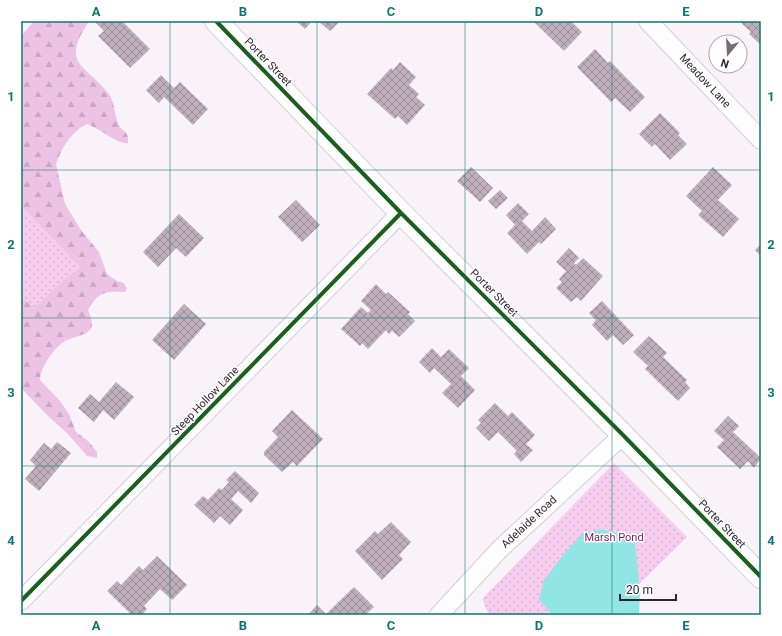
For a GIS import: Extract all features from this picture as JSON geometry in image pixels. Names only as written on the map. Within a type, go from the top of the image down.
[{"type":"street","name":"Porter Street","points":[[216,21],[401,213],[623,435],[761,577]]},
{"type":"street","name":"Meadow Lane","points":[[648,21],[761,140]]},
{"type":"street","name":"Steep Hollow Lane","points":[[21,601],[401,213]]},
{"type":"street","name":"Adelaide Road","points":[[439,615],[500,549],[623,435]]},
{"type":"green space","points":[[34,21],[89,21],[81,35],[77,46],[76,55],[84,68],[109,94],[118,123],[126,133],[128,139],[128,143],[124,143],[87,124],[76,131],[68,141],[56,164],[65,204],[81,230],[99,252],[107,274],[117,281],[124,283],[127,289],[125,292],[108,292],[95,299],[88,310],[92,324],[91,328],[84,334],[67,340],[54,351],[43,369],[40,380],[60,401],[69,414],[76,432],[88,441],[97,452],[97,458],[87,456],[68,434],[21,388],[21,36]]},
{"type":"green space","points":[[21,205],[80,267],[57,286],[34,309],[25,300],[21,304]]},
{"type":"green space","name":"Marsh Pond","points":[[614,463],[687,537],[608,615],[489,615],[482,599]]},
{"type":"water","points":[[601,529],[620,534],[635,542],[640,592],[639,615],[553,615],[539,600],[544,580],[563,555],[582,534]]},
{"type":"building","points":[[122,21],[150,49],[130,68],[98,36],[104,31],[95,22]]},
{"type":"building","points":[[296,21],[312,21],[305,29]]},
{"type":"building","points":[[318,21],[340,21],[330,31]]},
{"type":"building","points":[[533,21],[571,21],[582,32],[564,51]]},
{"type":"building","points":[[739,21],[761,21],[761,45],[749,34],[751,32]]},
{"type":"building","points":[[595,49],[608,63],[610,61],[645,97],[630,112],[615,98],[611,102],[577,67]]},
{"type":"building","points":[[400,62],[416,77],[409,85],[419,94],[416,97],[425,105],[407,125],[398,116],[395,119],[367,94],[391,68],[393,70]]},
{"type":"building","points":[[161,75],[174,88],[180,82],[208,109],[193,125],[164,97],[159,103],[146,90]]},
{"type":"building","points":[[660,113],[680,133],[678,135],[687,144],[670,160],[655,144],[652,147],[639,134]]},
{"type":"building","points":[[471,167],[493,188],[480,202],[457,181]]},
{"type":"building","points":[[713,167],[732,185],[718,200],[739,219],[723,237],[698,215],[702,211],[686,196]]},
{"type":"building","points":[[500,190],[508,198],[496,209],[488,201]]},
{"type":"building","points":[[296,200],[320,225],[302,242],[278,217]]},
{"type":"building","points":[[518,203],[529,214],[522,221],[532,231],[545,217],[556,229],[541,244],[539,242],[527,254],[507,233],[515,225],[506,215]]},
{"type":"building","points":[[179,214],[204,238],[186,257],[176,248],[158,267],[143,252]]},
{"type":"building","points":[[761,244],[761,256],[755,250]]},
{"type":"building","points":[[569,248],[579,258],[574,263],[576,265],[583,258],[603,276],[581,301],[577,297],[571,302],[556,288],[562,282],[559,279],[566,271],[556,262]]},
{"type":"building","points":[[376,284],[386,294],[388,292],[410,312],[408,314],[415,321],[399,337],[392,331],[389,334],[386,330],[368,349],[362,343],[360,346],[341,329],[361,307],[368,313],[371,310],[361,301]]},
{"type":"building","points":[[602,301],[634,335],[623,345],[613,335],[607,341],[592,325],[596,320],[589,313]]},
{"type":"building","points":[[184,304],[206,324],[174,360],[152,340]]},
{"type":"building","points":[[649,336],[667,353],[663,357],[687,380],[685,382],[690,388],[678,401],[645,369],[648,366],[633,352]]},
{"type":"building","points":[[432,348],[441,357],[449,349],[469,368],[461,376],[475,390],[458,408],[442,393],[451,384],[434,368],[430,373],[419,362]]},
{"type":"building","points":[[116,382],[134,397],[114,420],[103,410],[94,422],[78,408],[90,394],[99,402]]},
{"type":"building","points":[[495,403],[508,416],[512,412],[535,435],[526,444],[533,450],[521,462],[514,454],[517,451],[498,432],[489,441],[476,428],[481,423],[478,420]]},
{"type":"building","points":[[292,410],[323,439],[297,466],[293,462],[282,472],[264,455],[264,452],[278,437],[272,431]]},
{"type":"building","points":[[728,416],[739,426],[733,432],[761,458],[754,468],[748,461],[740,469],[717,447],[724,440],[714,431]]},
{"type":"building","points":[[57,442],[71,453],[39,491],[25,479],[36,466],[30,460],[44,443],[51,449]]},
{"type":"building","points":[[235,471],[259,493],[251,503],[238,491],[231,499],[243,510],[230,525],[220,516],[214,523],[194,505],[203,496],[208,500],[219,488],[222,490],[229,482],[226,480]]},
{"type":"building","points":[[391,522],[411,542],[399,555],[403,559],[382,580],[355,551],[375,531],[378,534]]},
{"type":"building","points":[[157,556],[187,585],[172,600],[160,589],[144,606],[147,609],[142,615],[132,615],[107,591],[117,581],[121,585],[139,566],[143,570]]},
{"type":"building","points":[[354,587],[374,607],[365,615],[308,615],[317,605],[326,614]]},
{"type":"cycle path","points":[[216,21],[401,213],[623,435],[761,577]]},
{"type":"cycle path","points":[[21,601],[401,213]]}]
